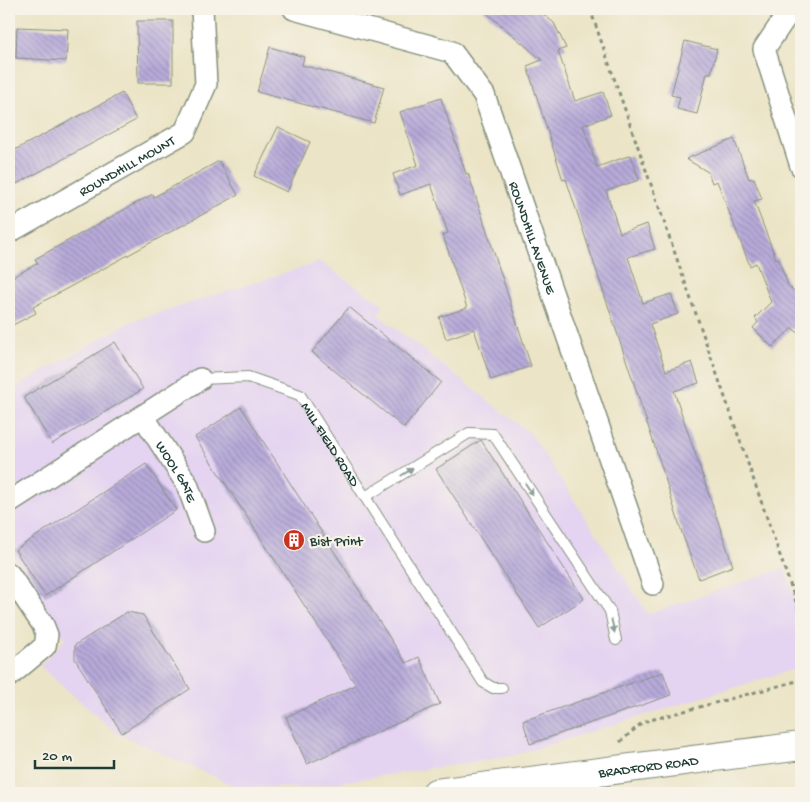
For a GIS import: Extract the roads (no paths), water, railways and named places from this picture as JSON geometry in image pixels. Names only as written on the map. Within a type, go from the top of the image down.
[{"type":"main road","name":"BRADFORD ROAD","points":[[436,793],[801,746]]},
{"type":"street","name":"ROUNDHILL MOUNT","points":[[9,232],[185,132],[206,84],[202,9]]},
{"type":"street","name":"ROUNDHILL AVENUE","points":[[294,9],[452,52],[484,95],[654,584]]},
{"type":"street","points":[[798,9],[790,12],[764,49],[801,166]]},
{"type":"street","name":"MILL FIELD ROAD","points":[[9,502],[200,379]]},
{"type":"street","name":"WOOL GATE","points":[[143,416],[187,484],[204,531]]},
{"type":"street","points":[[9,574],[43,624],[47,635],[45,646],[9,676]]},
{"type":"lane","name":"MILL FIELD ROAD","points":[[200,379],[248,377],[300,395],[483,682],[494,688],[502,688]]},
{"type":"lane","points":[[365,498],[469,433],[493,434],[610,611],[616,640]]},
{"type":"place","name":"Bist Print","points":[[294,540]]}]
